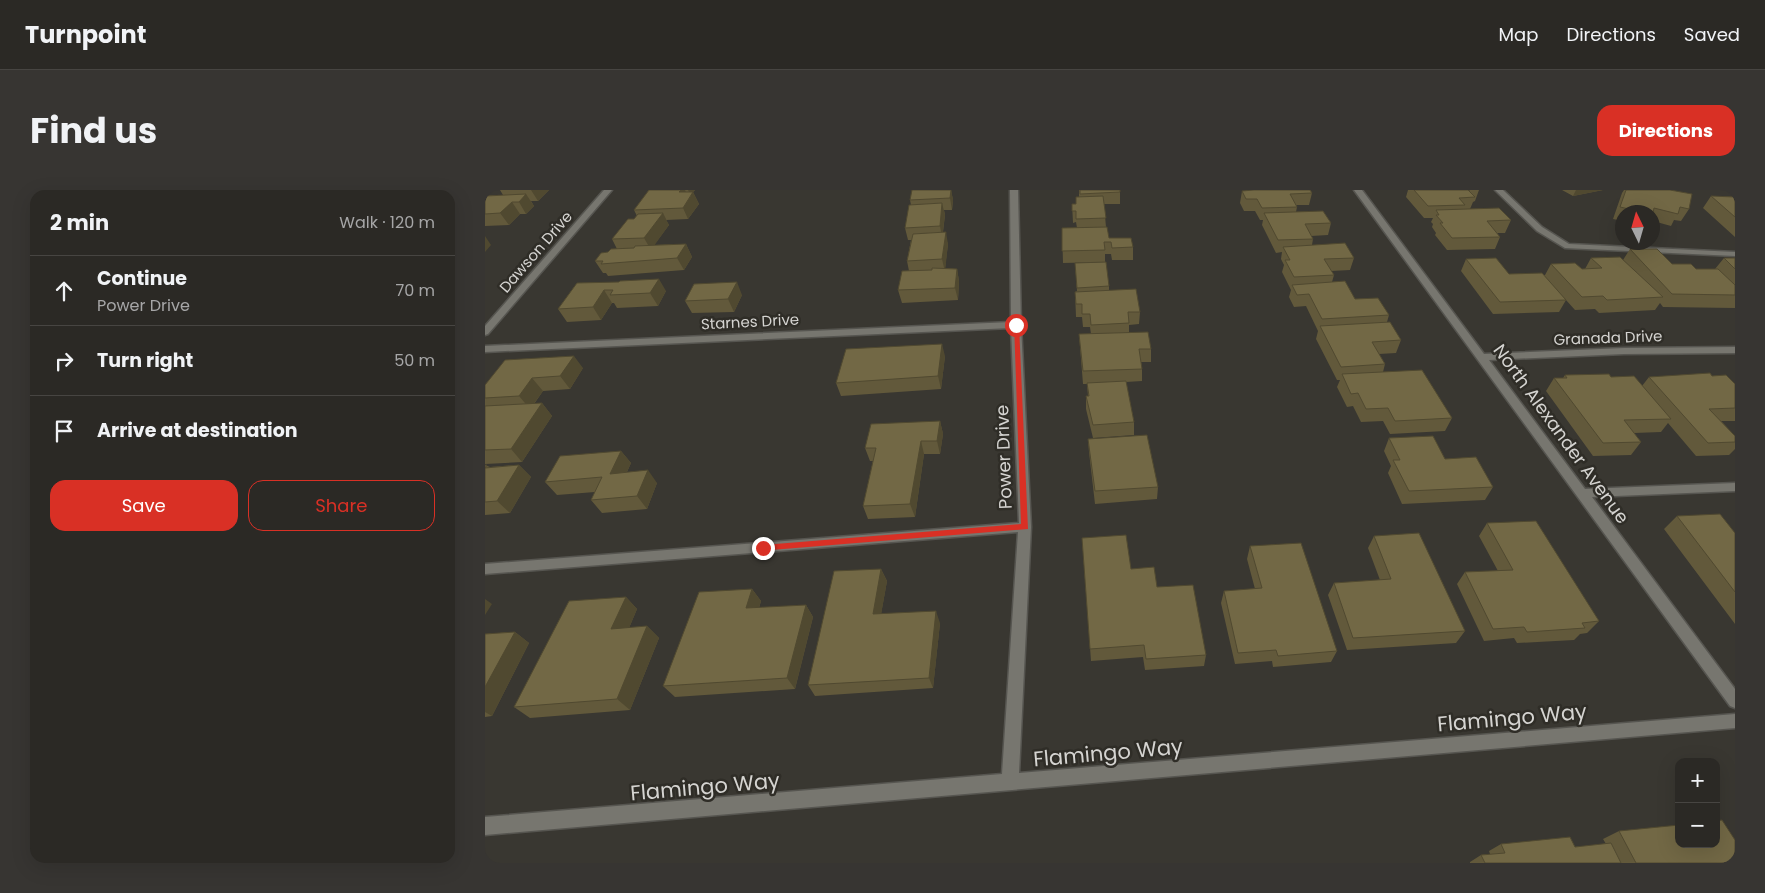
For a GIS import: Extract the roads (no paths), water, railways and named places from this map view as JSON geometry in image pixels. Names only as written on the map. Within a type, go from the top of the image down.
[{"type":"street","name":"Dawson Drive","points":[[485,332],[608,190]]},
{"type":"street","name":"Power Drive","points":[[1010,783],[1025,527],[1016,325],[1014,190]]},
{"type":"street","name":"North Alexander Avenue","points":[[1358,190],[1735,701]]},
{"type":"street","points":[[1499,190],[1533,224],[1568,246],[1735,254]]},
{"type":"street","name":"Starnes Drive","points":[[485,350],[1016,325]]},
{"type":"street","name":"Granada Drive","points":[[1483,357],[1624,351],[1735,350]]},
{"type":"street","points":[[1583,493],[1735,488]]},
{"type":"street","points":[[485,569],[1025,527]]},
{"type":"street","name":"Flamingo Way","points":[[485,826],[1010,783],[1735,720]]}]
